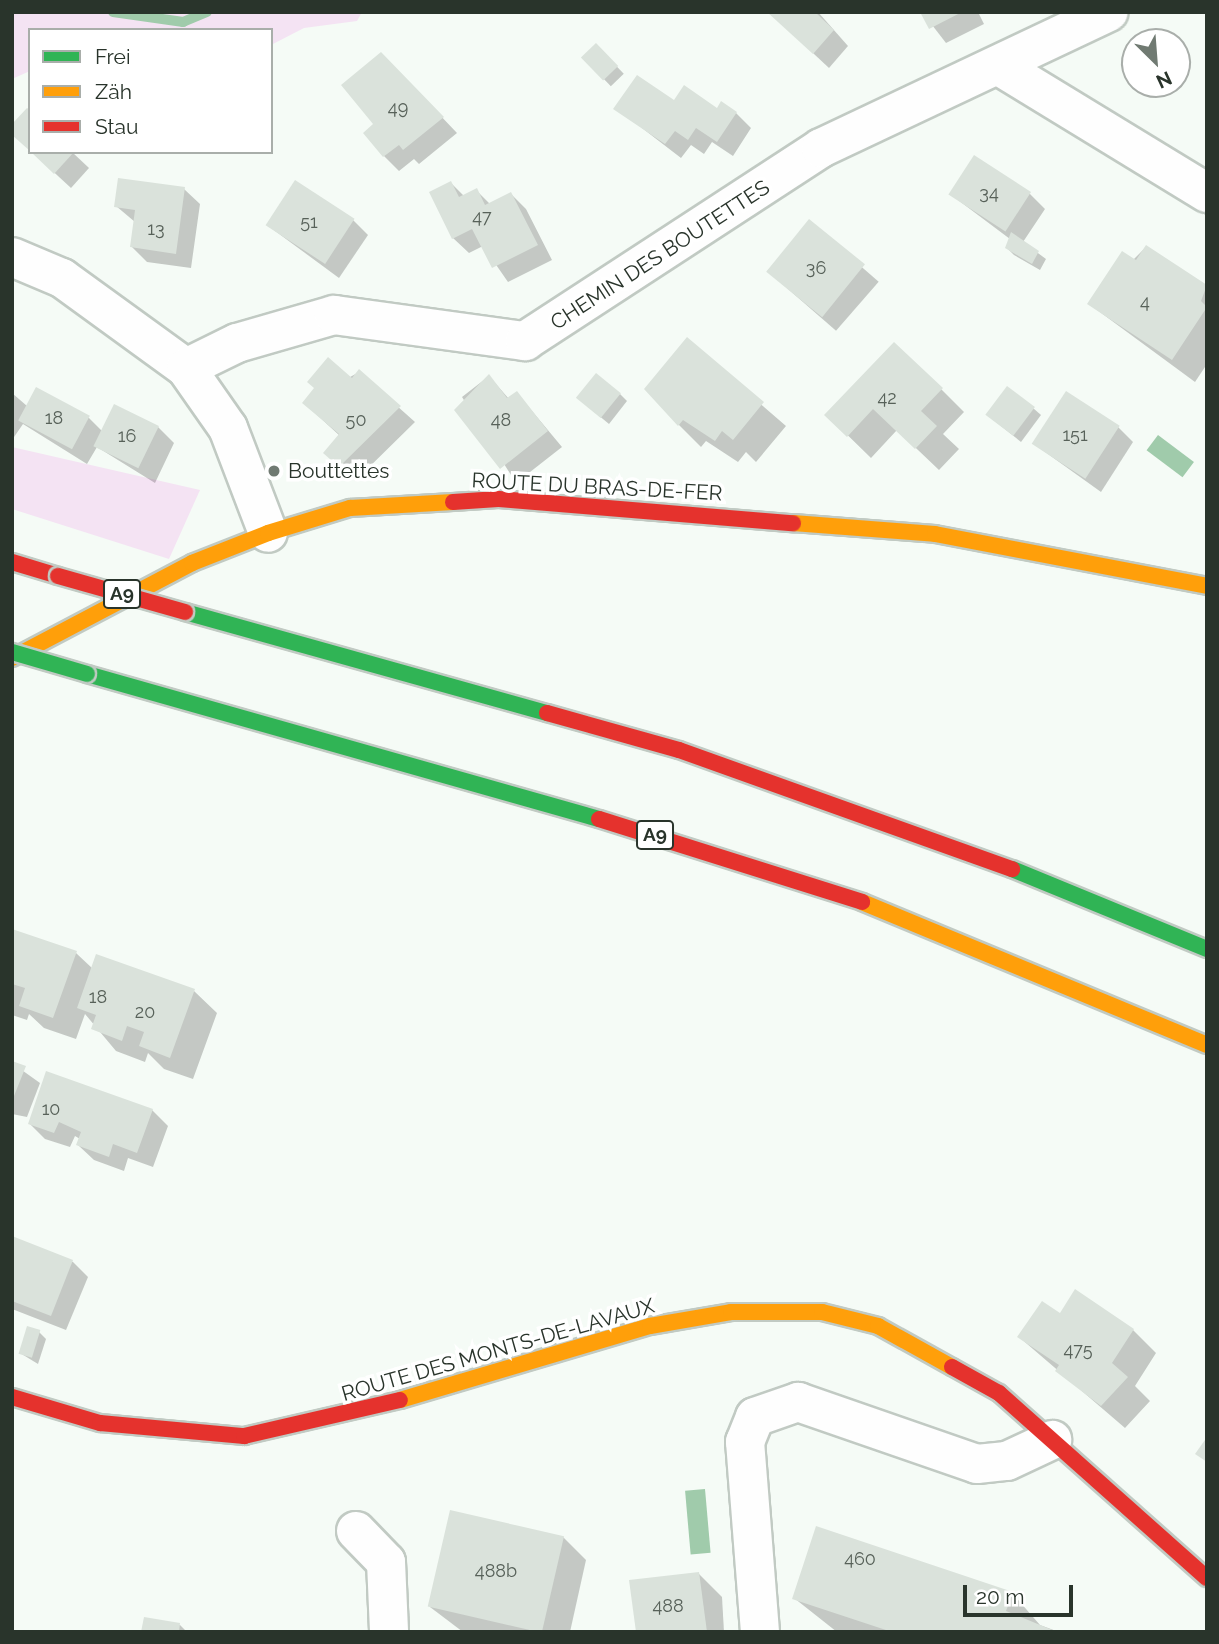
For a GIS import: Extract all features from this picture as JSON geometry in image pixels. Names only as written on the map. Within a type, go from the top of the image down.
[{"type":"main road","name":"ROUTE DU BRAS-DE-FER","points":[[12,658],[192,563],[268,533],[350,508],[498,499],[935,534],[1207,586]]},
{"type":"main road","name":"A9","points":[[12,562],[691,754],[954,846],[1207,949]]},
{"type":"main road","name":"A9","points":[[12,652],[666,838],[858,900],[1063,980],[1207,1045]]},
{"type":"main road","name":"ROUTE DES MONTS-DE-LAVAUX","points":[[12,1397],[112,1425],[244,1436],[324,1422],[650,1326],[731,1312],[822,1312],[878,1326],[932,1352],[999,1393],[1207,1578]]},
{"type":"street","name":"CHEMIN DES BOUTETTES","points":[[186,368],[237,343],[334,315],[525,341],[821,148],[1109,12]]},
{"type":"street","points":[[999,66],[1207,193]]},
{"type":"street","points":[[12,257],[71,284],[186,368],[228,428],[268,533]]},
{"type":"street","points":[[760,1632],[745,1442],[755,1417],[798,1402],[977,1464],[1007,1461],[1052,1440]]},
{"type":"street","points":[[356,1531],[386,1562],[389,1632]]},
{"type":"shaded area","points":[[12,12],[362,12],[357,21],[304,28],[273,44],[273,28],[28,28],[28,72],[12,79]]},
{"type":"shaded area","points":[[1158,435],[1194,462],[1183,477],[1147,450]]},
{"type":"shaded area","points":[[12,447],[200,490],[169,559],[12,509]]},
{"type":"shaded area","points":[[705,1489],[711,1553],[691,1554],[685,1491]]},
{"type":"building","points":[[767,12],[815,12],[834,30],[813,54]]},
{"type":"building","points":[[920,12],[962,12],[929,29]]},
{"type":"building","points":[[596,43],[618,66],[603,81],[581,58]]},
{"type":"building","points":[[381,52],[444,117],[403,150],[399,145],[383,157],[363,133],[373,124],[341,85]]},
{"type":"building","points":[[637,75],[674,100],[684,85],[717,108],[721,101],[737,112],[717,142],[696,128],[688,140],[675,131],[665,144],[613,109]]},
{"type":"building","points":[[28,109],[28,149],[12,135],[12,124]]},
{"type":"building","points":[[33,154],[72,154],[54,174]]},
{"type":"building","points":[[974,155],[1031,192],[1005,231],[948,194]]},
{"type":"building","points":[[118,178],[185,187],[176,254],[130,247],[135,210],[114,207]]},
{"type":"building","points":[[295,180],[355,219],[325,264],[266,225]]},
{"type":"building","points":[[451,181],[459,197],[477,188],[485,205],[511,192],[538,245],[492,268],[472,229],[452,239],[429,192]]},
{"type":"building","points":[[809,219],[865,264],[822,317],[766,272]]},
{"type":"building","points":[[1011,232],[1039,251],[1032,264],[1005,248]]},
{"type":"building","points":[[1146,245],[1207,285],[1201,301],[1207,307],[1172,360],[1087,304],[1122,251],[1136,260]]},
{"type":"building","points":[[687,337],[764,402],[733,440],[722,431],[715,441],[683,420],[678,426],[644,389]]},
{"type":"building","points":[[894,342],[943,388],[921,411],[937,426],[915,449],[873,409],[847,437],[824,415]]},
{"type":"building","points":[[328,357],[352,378],[359,369],[401,406],[339,467],[323,453],[339,434],[302,403],[314,388],[307,382]]},
{"type":"building","points":[[596,373],[621,393],[601,418],[576,398]]},
{"type":"building","points":[[489,374],[507,398],[517,391],[548,431],[500,469],[454,410]]},
{"type":"building","points":[[1007,386],[1035,407],[1013,436],[985,415]]},
{"type":"building","points":[[36,387],[90,416],[72,449],[18,421]]},
{"type":"building","points":[[1066,391],[1120,426],[1085,479],[1032,444]]},
{"type":"building","points":[[114,404],[159,426],[138,468],[93,446]]},
{"type":"building","points":[[12,929],[77,951],[53,1018],[19,1006],[25,988],[12,984]]},
{"type":"building","points":[[96,954],[195,989],[170,1058],[139,1046],[144,1032],[127,1026],[122,1041],[91,1029],[96,1015],[77,1008]]},
{"type":"building","points":[[12,1061],[26,1066],[12,1101]]},
{"type":"building","points":[[46,1071],[153,1109],[137,1153],[113,1144],[109,1157],[76,1145],[81,1132],[59,1122],[54,1133],[28,1124]]},
{"type":"building","points":[[12,1236],[73,1260],[51,1316],[12,1301]]},
{"type":"building","points":[[1075,1289],[1134,1329],[1112,1363],[1128,1377],[1101,1406],[1055,1371],[1059,1365],[1017,1337],[1042,1301],[1060,1313]]},
{"type":"building","points":[[27,1326],[40,1330],[32,1358],[19,1354]]},
{"type":"building","points":[[1207,1437],[1207,1462],[1195,1454]]},
{"type":"building","points":[[450,1510],[564,1536],[542,1632],[428,1606]]},
{"type":"building","points":[[816,1526],[1013,1592],[1006,1611],[1057,1632],[892,1632],[792,1599]]},
{"type":"building","points":[[699,1572],[707,1632],[636,1632],[629,1580]]},
{"type":"building","points":[[144,1617],[180,1623],[179,1632],[141,1632]]},
{"type":"waterway","points":[[113,12],[183,22],[207,12]]},
{"type":"traffic: fast","points":[[185,612],[547,713]]},
{"type":"traffic: fast","points":[[12,652],[87,674]]},
{"type":"traffic: fast","points":[[87,674],[599,819]]},
{"type":"traffic: fast","points":[[1012,869],[1207,949]]},
{"type":"traffic: slow","points":[[12,658],[192,563],[268,533],[350,508],[453,502]]},
{"type":"traffic: slow","points":[[793,523],[935,534],[1207,586]]},
{"type":"traffic: slow","points":[[862,902],[1207,1045]]},
{"type":"traffic: slow","points":[[400,1400],[650,1326],[731,1312],[822,1312],[878,1326],[952,1367]]},
{"type":"traffic: jam","points":[[453,502],[498,499],[793,523]]},
{"type":"traffic: jam","points":[[12,562],[58,576]]},
{"type":"traffic: jam","points":[[58,576],[185,612]]},
{"type":"traffic: jam","points":[[547,713],[679,750],[1012,869]]},
{"type":"traffic: jam","points":[[599,819],[862,902]]},
{"type":"traffic: jam","points":[[952,1367],[999,1393],[1207,1578]]},
{"type":"traffic: jam","points":[[12,1397],[100,1423],[244,1436],[400,1400]]},
{"type":"place","name":"Bouttettes","points":[[274,471]]}]
